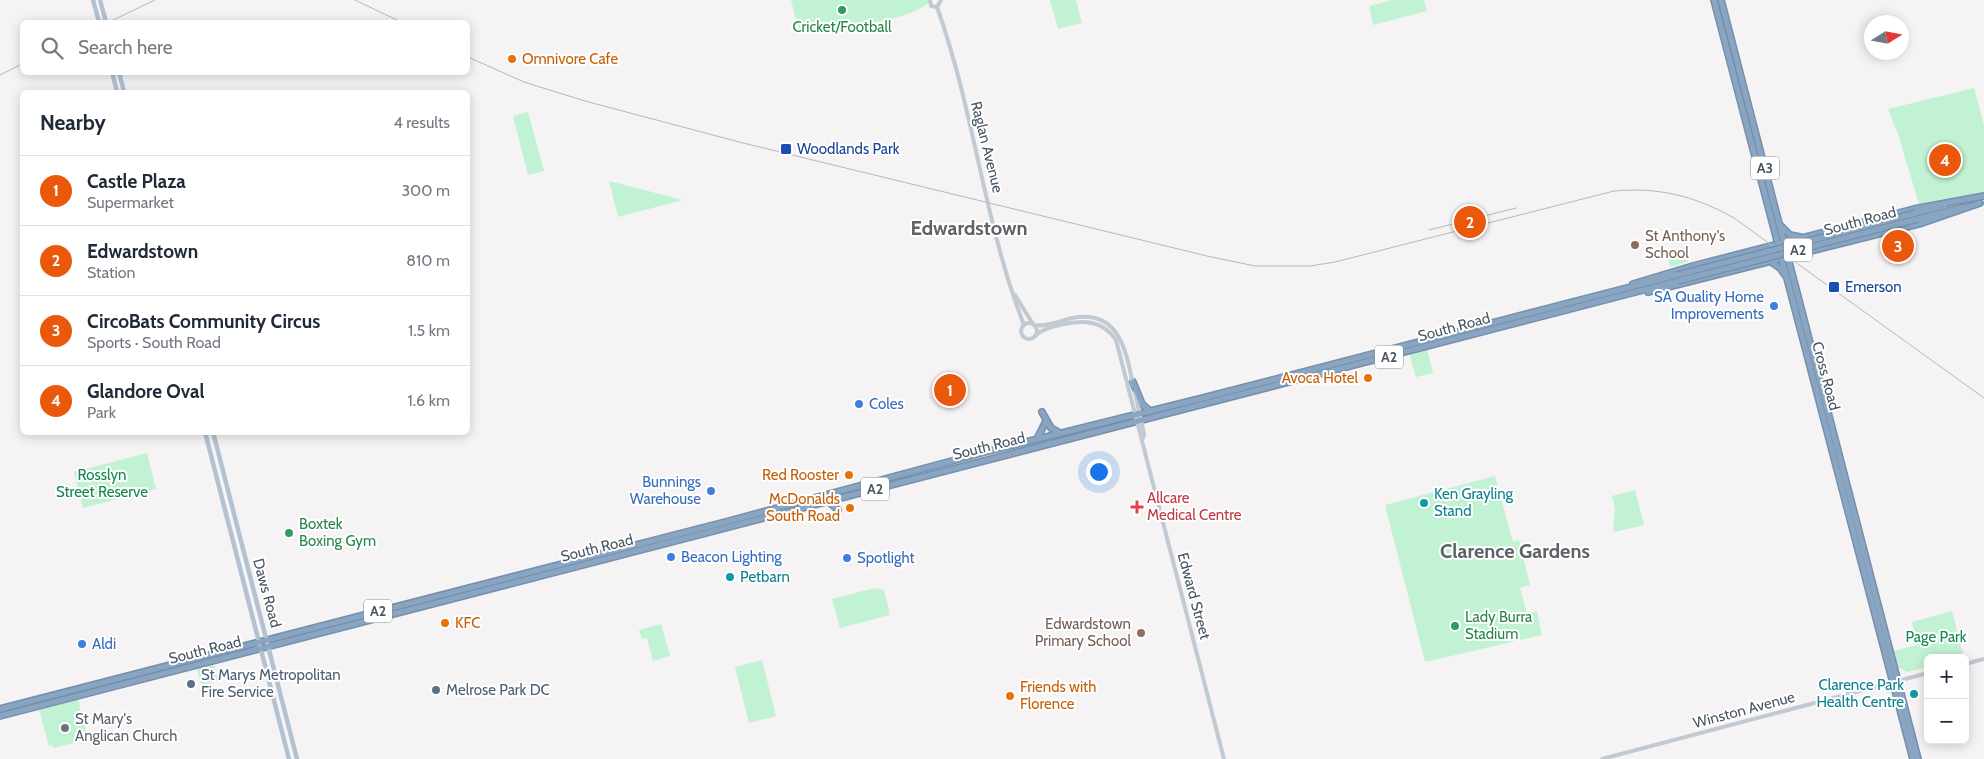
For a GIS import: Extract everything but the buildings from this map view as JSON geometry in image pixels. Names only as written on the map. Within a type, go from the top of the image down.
[{"type":"highway","name":"Cross Road","points":[[1714,0],[1811,346],[1828,411],[1863,570],[1868,580],[1880,624],[1911,743],[1913,759]]},
{"type":"highway","name":"Cross Road","points":[[1721,0],[1779,222],[1781,243]]},
{"type":"highway","points":[[1619,290],[1663,274],[1781,243],[1914,209],[1984,196]]},
{"type":"highway","name":"South Road","points":[[0,709],[261,646],[1608,300],[1678,278],[1917,216],[1984,196]]},
{"type":"highway","points":[[1608,300],[1674,287],[1922,223],[1982,202]]},
{"type":"highway","name":"South Road","points":[[1917,216],[1982,202]]},
{"type":"highway","points":[[1779,222],[1790,235],[1803,238]]},
{"type":"highway","points":[[1803,238],[1806,253]]},
{"type":"highway","points":[[1761,249],[1768,263],[1780,268],[1788,280]]},
{"type":"highway","name":"Cross Road","points":[[1785,258],[1788,280],[1824,417],[1869,573]]},
{"type":"highway","name":"South Road","points":[[268,644],[276,639],[1060,433],[1619,290],[1678,278]]},
{"type":"highway","points":[[1804,341],[1811,346]]},
{"type":"highway","points":[[1133,382],[1142,404],[1150,411]]},
{"type":"highway","points":[[1824,417],[1828,411]]},
{"type":"highway","points":[[1042,412],[1051,428],[1060,433]]},
{"type":"highway","points":[[1037,439],[1045,423]]},
{"type":"highway","points":[[828,501],[838,510]]},
{"type":"highway","points":[[1863,570],[1869,573],[1868,580]]},
{"type":"highway","name":"South Road","points":[[0,716],[254,650],[261,646]]},
{"type":"highway","name":"Cross Road","points":[[1911,743],[1918,759]]},
{"type":"main road","points":[[94,0],[99,20]]},
{"type":"main road","points":[[100,0],[105,20]]},
{"type":"main road","points":[[113,75],[116,90]]},
{"type":"main road","points":[[120,75],[124,90]]},
{"type":"main road","name":"Daws Road","points":[[206,435],[289,759]]},
{"type":"main road","name":"Daws Road","points":[[213,435],[297,759]]},
{"type":"main road","points":[[263,627],[270,637],[276,639]]},
{"type":"main road","points":[[254,650],[261,654],[265,661]]},
{"type":"street","points":[[930,0],[932,6],[937,7],[941,0]]},
{"type":"street","name":"Raglan Avenue","points":[[937,7],[1013,294],[1024,325]]},
{"type":"street","name":"Raglan Avenue","points":[[1013,294],[1034,324]]},
{"type":"street","points":[[1084,316],[1097,318],[1115,330],[1122,341],[1133,382],[1138,414],[1119,347],[1110,331],[1098,324],[1084,321],[1050,328],[1033,338],[1026,338],[1022,332],[1024,325],[1044,325],[1084,316]]},
{"type":"street","points":[[1034,324],[1037,334]]},
{"type":"street","name":"Edward Street","points":[[1138,414],[1224,759]]},
{"type":"street","points":[[1969,663],[1984,659]]},
{"type":"street","name":"Winston Avenue","points":[[1602,759],[1924,674]]},
{"type":"green space","points":[[791,0],[929,0],[929,3],[903,15],[869,24],[833,30],[804,32],[798,27]]},
{"type":"green space","points":[[1050,0],[1076,0],[1082,23],[1058,29]]},
{"type":"green space","points":[[1392,0],[1424,0],[1427,11],[1373,25],[1369,6]]},
{"type":"green space","points":[[1974,88],[1984,125],[1984,192],[1919,204],[1898,134],[1888,109]]},
{"type":"green space","points":[[528,112],[544,171],[528,175],[513,116]]},
{"type":"green space","points":[[609,181],[683,200],[618,217]]},
{"type":"green space","points":[[1685,247],[1688,262],[1670,267],[1666,252]]},
{"type":"green space","points":[[1427,349],[1433,373],[1416,377],[1409,353]]},
{"type":"green space","name":"Rosslyn Street Reserve","points":[[147,453],[156,489],[83,508],[74,472]]},
{"type":"green space","points":[[1495,476],[1513,542],[1519,540],[1530,585],[1520,588],[1527,613],[1537,611],[1542,635],[1425,662],[1385,505]]},
{"type":"green space","points":[[1635,490],[1644,525],[1615,532],[1613,529],[1615,509],[1612,496]]},
{"type":"green space","points":[[875,588],[884,590],[890,615],[840,628],[832,599]]},
{"type":"green space","name":"Page Park","points":[[1952,611],[1963,654],[1924,654],[1924,668],[1907,672],[1896,666],[1893,651],[1917,645],[1912,622]]},
{"type":"green space","points":[[661,624],[670,656],[653,661],[647,638],[642,639],[639,630]]},
{"type":"green space","points":[[762,660],[776,716],[749,723],[735,667]]},
{"type":"green space","points":[[214,665],[218,681],[201,685],[197,669]]},
{"type":"green space","points":[[78,699],[88,739],[54,748],[53,745],[49,746],[39,710]]},
{"type":"railway","points":[[113,20],[155,0]]},
{"type":"railway","points":[[355,0],[397,20]]},
{"type":"railway","points":[[470,58],[524,82],[585,101],[743,143],[1255,266],[1310,266],[1335,262],[1614,191],[1646,190],[1676,195],[1705,204],[1734,218],[1984,398]]},
{"type":"railway","points":[[0,75],[20,65]]},
{"type":"railway","points":[[1429,230],[1516,208]]},
{"type":"place","name":"Cricket/Football","points":[[842,10]]},
{"type":"place","name":"Omnivore Cafe","points":[[512,59]]},
{"type":"place","name":"Woodlands Park","points":[[786,149]]},
{"type":"place","name":"Glandore Oval","points":[[1945,160]]},
{"type":"place","name":"Edwardstown","points":[[1470,222]]},
{"type":"place","name":"St Anthony's School","points":[[1635,245]]},
{"type":"place","name":"CircoBats Community Circus","points":[[1898,246]]},
{"type":"place","name":"Emerson","points":[[1834,287]]},
{"type":"place","name":"SA Quality Home Improvements","points":[[1774,306]]},
{"type":"place","name":"Avoca Hotel","points":[[1368,378]]},
{"type":"place","name":"Castle Plaza","points":[[950,390]]},
{"type":"place","name":"Coles","points":[[859,404]]},
{"type":"place","name":"Red Rooster","points":[[849,475]]},
{"type":"place","name":"Bunnings Warehouse","points":[[711,491]]},
{"type":"place","name":"Ken Grayling Stand","points":[[1424,503]]},
{"type":"place","name":"Allcare Medical Centre","points":[[1137,507]]},
{"type":"place","name":"McDonalds South Road","points":[[850,508]]},
{"type":"place","name":"Boxtek Boxing Gym","points":[[289,533]]},
{"type":"place","name":"Beacon Lighting","points":[[671,557]]},
{"type":"place","name":"Spotlight","points":[[847,558]]},
{"type":"place","name":"Petbarn","points":[[730,577]]},
{"type":"place","name":"KFC","points":[[445,623]]},
{"type":"place","name":"Lady Burra Stadium","points":[[1455,626]]},
{"type":"place","name":"Edwardstown Primary School","points":[[1141,633]]},
{"type":"place","name":"Aldi","points":[[82,644]]},
{"type":"place","name":"St Marys Metropolitan Fire Service","points":[[191,684]]},
{"type":"place","name":"Melrose Park DC","points":[[436,690]]},
{"type":"place","name":"Clarence Park Health Centre","points":[[1914,694]]},
{"type":"place","name":"Friends with Florence","points":[[1010,696]]},
{"type":"place","name":"St Mary's Anglican Church","points":[[65,728]]},
{"type":"district","name":"Edwardstown","points":[[969,228]]},
{"type":"district","name":"Clarence Gardens","points":[[1515,551]]}]
